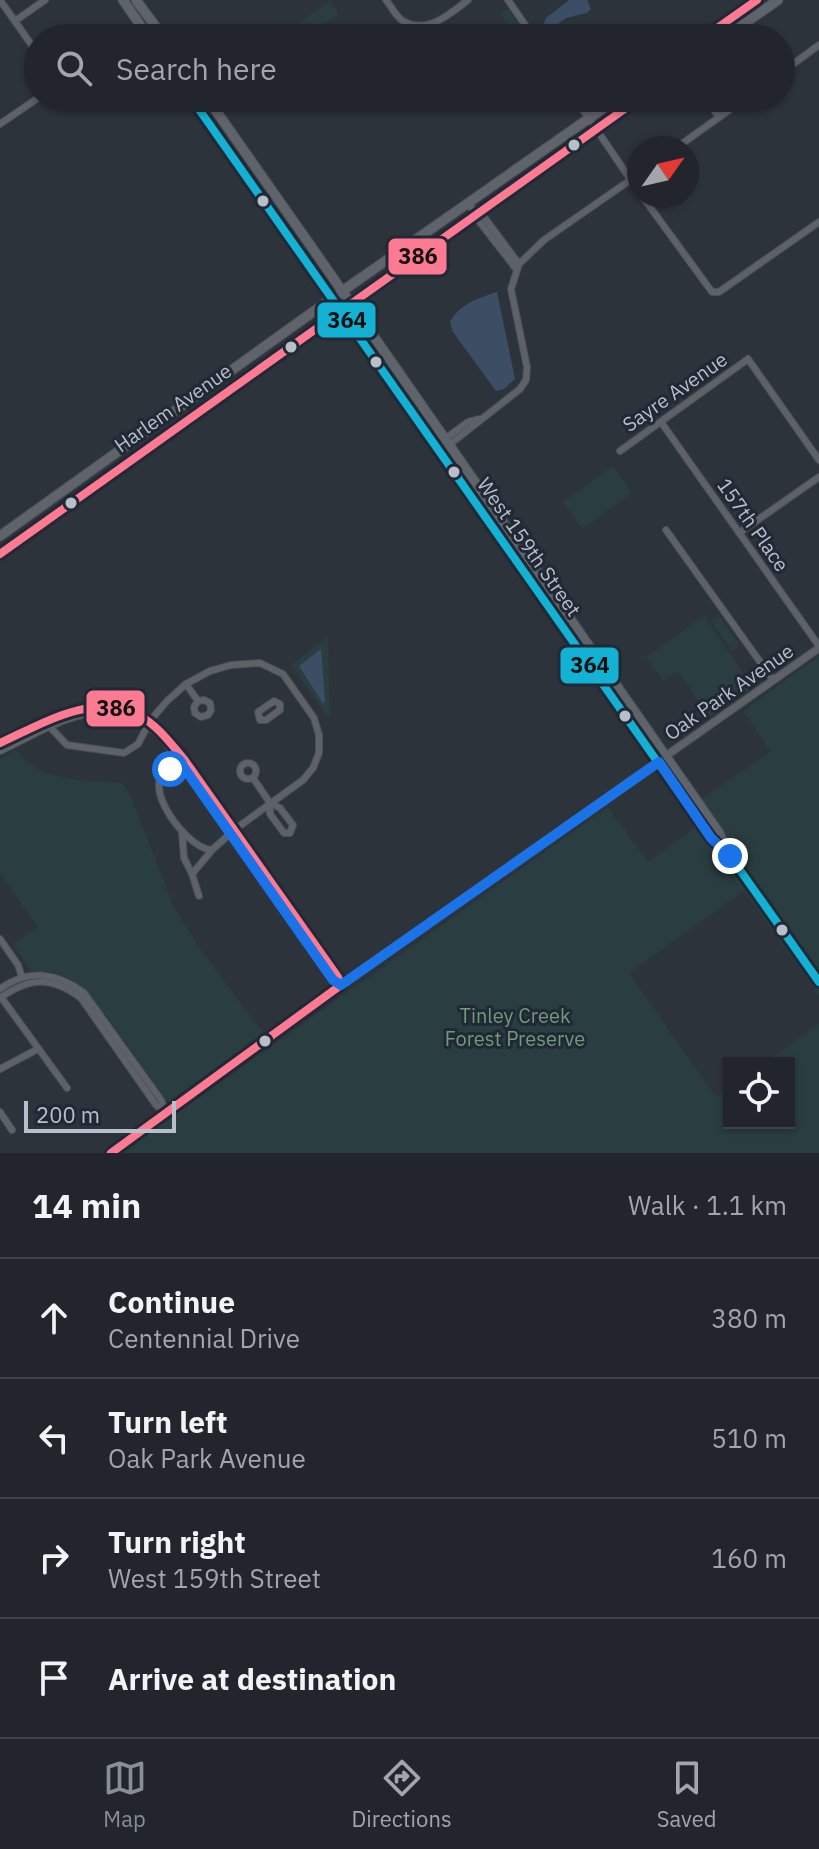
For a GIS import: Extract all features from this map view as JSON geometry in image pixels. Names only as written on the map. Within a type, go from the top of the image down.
[{"type":"main road","points":[[123,0],[139,24]]},
{"type":"main road","points":[[136,0],[154,24]]},
{"type":"main road","points":[[723,24],[757,0]]},
{"type":"main road","points":[[744,24],[778,0]]},
{"type":"main road","name":"West 159th Street","points":[[201,112],[662,760]]},
{"type":"main road","name":"West 159th Street","points":[[217,112],[449,441],[711,838],[730,856],[819,982]]},
{"type":"main road","name":"Harlem Avenue","points":[[0,536],[598,112]]},
{"type":"main road","name":"Harlem Avenue","points":[[0,554],[620,112]]},
{"type":"street","points":[[0,0],[24,34]]},
{"type":"street","points":[[15,21],[45,0]]},
{"type":"street","points":[[386,0],[403,21],[416,24]]},
{"type":"street","points":[[430,24],[443,19],[468,0]]},
{"type":"street","points":[[508,0],[524,24]]},
{"type":"street","points":[[795,63],[819,45]]},
{"type":"street","points":[[0,124],[24,108]]},
{"type":"street","points":[[585,112],[627,176]]},
{"type":"street","points":[[715,112],[719,117]]},
{"type":"street","points":[[693,136],[726,112]]},
{"type":"street","points":[[438,449],[472,428],[479,419],[520,389],[527,376],[511,289],[518,267],[544,240],[627,182]]},
{"type":"street","points":[[469,202],[518,267]]},
{"type":"street","points":[[651,208],[712,292],[719,292],[819,222]]},
{"type":"street","name":"Sayre Avenue","points":[[620,451],[748,359],[819,460]]},
{"type":"street","name":"157th Place","points":[[661,422],[819,647]]},
{"type":"street","points":[[739,533],[819,477]]},
{"type":"street","points":[[666,530],[773,680]]},
{"type":"street","name":"Oak Park Avenue","points":[[111,1153],[341,985],[819,647]]},
{"type":"street","points":[[50,727],[67,745],[124,753],[138,744],[149,723],[186,684],[210,671],[231,665],[260,663],[279,671],[314,718],[319,735],[319,753],[306,777],[232,832],[192,874]]},
{"type":"street","points":[[186,684],[198,701]]},
{"type":"street","points":[[280,704],[296,692]]},
{"type":"street","points":[[0,743],[45,721],[88,706],[133,712],[149,723],[168,737],[333,980],[341,985]]},
{"type":"street","points":[[0,751],[75,716],[98,711],[130,716],[149,723]]},
{"type":"street","points":[[182,760],[163,775],[160,786],[173,820],[182,833],[203,850],[212,850]]},
{"type":"street","points":[[253,778],[270,803],[280,808],[293,825],[292,831],[284,833],[270,814],[270,803]]},
{"type":"street","points":[[182,833],[184,858],[199,896]]},
{"type":"street","points":[[0,939],[18,965],[22,977]]},
{"type":"street","points":[[0,989],[22,977],[40,975],[69,982],[84,993],[156,1105],[166,1113]]},
{"type":"street","points":[[67,1088],[0,997],[21,985],[37,981],[53,982],[65,986],[92,1008]]},
{"type":"street","points":[[0,1069],[38,1049]]},
{"type":"street","points":[[0,1112],[12,1130]]},
{"type":"green space","points":[[330,1],[339,14],[325,24],[298,24]]},
{"type":"green space","points":[[508,9],[519,24],[508,24],[501,14]]},
{"type":"green space","points":[[613,466],[632,493],[582,529],[563,502]]},
{"type":"green space","points":[[704,616],[753,687],[710,717],[678,671],[663,681],[646,657]]},
{"type":"green space","points":[[719,616],[740,645],[732,651],[711,621]]},
{"type":"green space","points":[[328,636],[330,720],[291,665]]},
{"type":"green space","name":"Tinley Creek Forest Preserve","points":[[819,656],[819,996],[744,891],[629,973],[716,1097],[723,1092],[723,1129],[795,1129],[795,1057],[772,1057],[819,1024],[819,1153],[121,1153],[608,807],[648,862],[711,816],[700,800],[771,751],[743,711]]},
{"type":"green space","points":[[15,749],[25,760],[50,774],[78,780],[122,783],[131,797],[174,907],[196,943],[263,1033],[171,1101],[165,1100],[106,1016],[80,987],[60,974],[32,973],[13,944],[38,927],[0,873],[0,759]]},
{"type":"water","points":[[569,0],[587,0],[591,9],[558,24],[544,24],[546,18]]},
{"type":"water","points":[[497,292],[515,379],[504,389],[496,391],[453,332],[450,322],[464,306]]},
{"type":"water","points":[[321,649],[325,701],[323,704],[299,666]]},
{"type":"transit line","name":"386","points":[[723,24],[757,0]]},
{"type":"transit line","name":"364","points":[[201,112],[711,838],[730,856],[819,982]]},
{"type":"transit line","name":"386","points":[[0,554],[620,112]]},
{"type":"transit line","name":"386","points":[[0,743],[68,713],[87,709],[122,709],[147,720],[184,759],[341,985]]},
{"type":"transit line","name":"386","points":[[111,1153],[341,985]]},
{"type":"route","points":[[170,769],[180,762],[333,980],[341,985],[659,762],[711,838],[730,856]]}]
